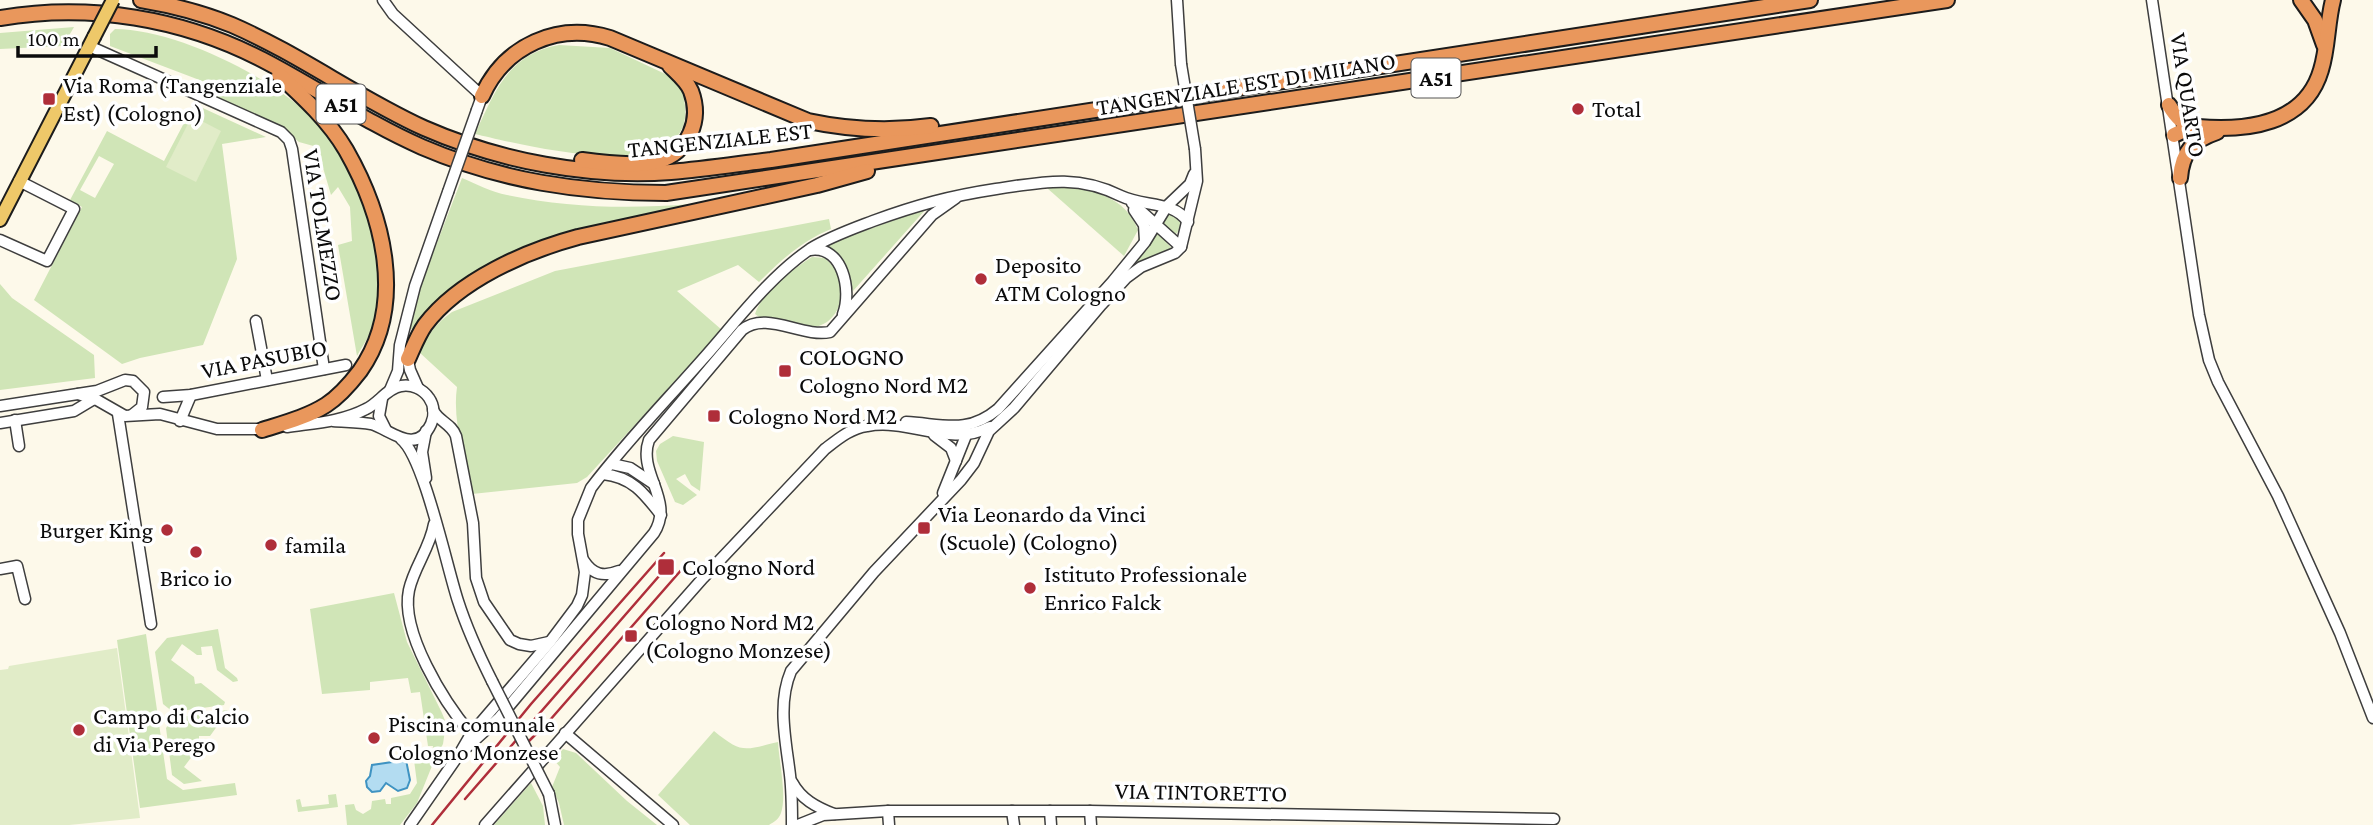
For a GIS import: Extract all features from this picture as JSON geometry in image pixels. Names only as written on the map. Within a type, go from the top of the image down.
[{"type":"highway","name":"TANGENZIALE EST","points":[[141,0],[198,13],[229,24],[423,127],[491,152],[531,162],[612,173],[670,172],[771,160],[1127,105]]},
{"type":"highway","points":[[1747,10],[1783,0]]},
{"type":"highway","name":"TANGENZIALE EST DI MILANO","points":[[1127,105],[1810,0]]},
{"type":"highway","name":"TANGENZIALE EST DI MILANO","points":[[926,154],[1947,0]]},
{"type":"highway","points":[[2301,0],[2315,20],[2325,48]]},
{"type":"highway","points":[[2174,138],[2185,143],[2196,132],[2276,120],[2297,107],[2309,95],[2317,80],[2333,0]]},
{"type":"highway","name":"TANGENZIALE EST","points":[[0,18],[72,12],[140,19],[200,34],[262,60],[393,133],[428,149],[503,176],[560,187],[611,192],[685,191],[926,154]]},
{"type":"highway","points":[[480,103],[496,72],[519,51],[538,40],[558,34],[591,32],[779,111],[808,121],[850,129],[901,130],[979,119],[1127,105]]},
{"type":"highway","points":[[262,60],[305,100],[335,133],[346,150],[373,210],[383,244],[387,278],[385,302],[376,339],[353,379],[337,397],[313,412],[262,430]]},
{"type":"highway","points":[[491,152],[643,163],[667,158],[687,140],[694,124],[695,110],[690,90],[683,78],[664,61]]},
{"type":"highway","points":[[2169,105],[2179,119],[2196,132]]},
{"type":"highway","points":[[2180,178],[2184,156],[2196,132]]},
{"type":"highway","points":[[408,359],[424,326],[452,299],[496,269],[549,245],[817,185],[926,154]]},
{"type":"main road","points":[[0,219],[113,0]]},
{"type":"street","points":[[383,0],[393,14],[480,103],[420,269],[400,345],[398,371],[379,416],[386,430]]},
{"type":"street","points":[[792,825],[782,706],[791,671],[874,572],[961,480],[974,463],[993,426],[1014,408],[1126,278],[1141,267],[1175,253],[1181,247],[1197,181],[1197,163],[1181,64],[1177,0]]},
{"type":"street","name":"VIA QUARTO","points":[[2152,0],[2199,315],[2209,360],[2227,401],[2278,496],[2340,633],[2373,718]]},
{"type":"street","name":"VIA TOLMEZZO","points":[[91,41],[281,132],[289,140],[324,369]]},
{"type":"street","points":[[940,500],[968,434],[976,424],[998,409],[1113,281],[1145,242],[1167,206],[1190,184],[1197,163]]},
{"type":"street","points":[[0,240],[47,261],[74,209],[19,181]]},
{"type":"street","points":[[410,825],[460,753],[550,642],[579,601],[584,579],[584,561],[578,532],[579,517],[589,492],[741,316],[782,272],[810,250],[884,217],[942,198],[1048,181],[1071,181],[1096,186],[1141,204],[1167,206],[1181,213],[1188,222]]},
{"type":"street","points":[[476,734],[499,718],[654,533],[661,515],[660,500],[645,458],[650,437],[744,328],[763,323],[820,333],[834,329],[932,215],[943,205],[967,194]]},
{"type":"street","points":[[1126,198],[1181,247]]},
{"type":"street","points":[[1126,198],[1143,225],[1145,242]]},
{"type":"street","points":[[810,250],[817,249],[831,257],[846,280],[846,306],[834,329]]},
{"type":"street","points":[[256,321],[267,380]]},
{"type":"street","points":[[405,330],[408,359],[418,388]]},
{"type":"street","name":"VIA PASUBIO","points":[[163,397],[191,395],[346,365]]},
{"type":"street","points":[[0,406],[97,391],[125,380],[134,381],[140,386],[145,400],[160,414]]},
{"type":"street","points":[[117,382],[109,395],[123,433],[151,624]]},
{"type":"street","points":[[78,394],[94,399],[115,411],[131,415],[160,414],[217,429],[262,430],[333,421],[363,411],[402,385],[418,388],[428,396],[436,416],[453,430],[456,436],[472,523],[478,587],[492,617],[529,665],[529,683]]},
{"type":"street","name":"VIA PASUBIO","points":[[180,421],[191,395]]},
{"type":"street","points":[[0,423],[74,411],[94,399]]},
{"type":"street","points":[[123,433],[131,415],[138,412],[145,400]]},
{"type":"street","points":[[433,410],[422,452],[430,503],[457,600],[492,681],[549,794],[555,825]]},
{"type":"street","points":[[15,420],[19,446]]},
{"type":"street","points":[[333,421],[366,424],[386,430],[400,439],[412,453],[430,503]]},
{"type":"street","points":[[485,825],[696,585],[825,449],[850,432],[888,422],[956,427],[976,424]]},
{"type":"street","points":[[865,426],[889,424],[931,433],[968,434],[993,426]]},
{"type":"street","points":[[956,427],[977,442],[979,452]]},
{"type":"street","points":[[400,439],[415,438],[426,431]]},
{"type":"street","points":[[931,433],[948,445],[956,461]]},
{"type":"street","points":[[612,464],[630,468],[654,484]]},
{"type":"street","points":[[603,474],[621,476],[629,481],[644,492],[661,515]]},
{"type":"street","points":[[434,519],[431,537],[410,583],[407,613],[413,636],[451,710],[476,734]]},
{"type":"street","points":[[584,561],[592,571],[601,575],[621,570]]},
{"type":"street","points":[[0,569],[18,566],[25,599]]},
{"type":"street","points":[[510,640],[519,645],[531,646],[550,642]]},
{"type":"street","points":[[565,733],[673,825]]},
{"type":"street","points":[[790,779],[797,792],[808,801],[842,815]]},
{"type":"street","points":[[888,811],[889,825]]},
{"type":"street","name":"VIA TINTORETTO","points":[[798,825],[811,818],[888,811],[1090,811],[1554,819]]},
{"type":"street","points":[[1012,811],[1013,825]]},
{"type":"street","points":[[1050,811],[1051,825]]},
{"type":"street","points":[[1090,811],[1091,825]]},
{"type":"street","name":"VIA TINTORETTO","points":[[810,825],[842,815]]},
{"type":"green space","points":[[74,27],[63,46],[0,49],[0,33]]},
{"type":"green space","points":[[115,29],[138,31],[190,45],[244,70],[290,99],[308,114],[333,143],[356,179],[369,207],[379,273],[379,313],[357,356],[338,245],[352,241],[350,207],[338,187],[331,195],[317,147],[299,142],[279,126],[216,97],[210,84],[110,46],[110,34]]},
{"type":"green space","points":[[559,45],[610,48],[678,80],[685,117],[674,140],[649,152],[614,156],[535,147],[475,134],[497,89],[515,66],[527,57]]},
{"type":"green space","points":[[194,104],[266,137],[222,144],[237,259],[203,345],[122,364],[34,300],[82,207],[70,200],[107,131],[164,161]],"holes":[[[99,156],[114,164],[95,198],[80,190]]]},
{"type":"green space","points":[[192,116],[221,131],[196,182],[166,167]]},
{"type":"green space","points":[[462,178],[501,194],[553,203],[622,207],[691,204],[531,243],[475,273],[410,329],[420,287]]},
{"type":"green space","points":[[1059,186],[1095,192],[1125,209],[1138,230],[1124,256],[1047,188]]},
{"type":"green space","points":[[926,209],[853,291],[841,258],[827,244]]},
{"type":"green space","points":[[1168,213],[1181,219],[1183,225],[1176,234],[1169,234],[1162,225]]},
{"type":"green space","points":[[829,219],[831,229],[792,252],[759,282],[738,265],[677,291],[722,330],[587,477],[577,483],[472,494],[456,413],[457,387],[419,352],[446,316],[555,271]]},
{"type":"green space","points":[[1158,232],[1173,250],[1154,255],[1134,268],[1131,265]]},
{"type":"green space","points":[[812,257],[825,258],[839,275],[841,299],[830,320],[815,327],[804,327],[762,319],[755,314],[771,289]]},
{"type":"green space","points":[[0,284],[12,298],[94,355],[95,378],[0,390]]},
{"type":"green space","points":[[673,436],[704,442],[700,491],[691,485],[685,474],[676,479],[697,495],[683,505],[675,502],[657,461],[656,451],[660,444]]},
{"type":"green space","points":[[394,593],[407,642],[446,723],[443,744],[417,803],[400,825],[347,825],[345,805],[354,804],[356,810],[363,814],[371,809],[372,801],[385,799],[386,804],[391,804],[391,798],[410,794],[417,783],[414,760],[432,754],[433,746],[428,746],[420,692],[411,693],[408,678],[370,682],[370,690],[322,694],[310,609]]},
{"type":"green space","points":[[218,629],[225,668],[238,681],[233,682],[217,670],[212,646],[201,647],[202,655],[197,655],[182,644],[171,660],[194,677],[195,684],[201,683],[225,702],[224,705],[173,712],[163,704],[155,652],[167,638]]},
{"type":"green space","points":[[146,634],[167,779],[183,790],[235,783],[237,795],[140,808],[117,640]]},
{"type":"green space","points":[[117,648],[140,818],[69,825],[0,825],[0,670],[8,669],[9,666]]},
{"type":"green space","points":[[227,710],[210,736],[199,736],[199,747],[184,767],[202,781],[184,784],[172,775],[166,728],[174,718]]},
{"type":"green space","points":[[714,731],[738,747],[758,747],[778,742],[783,806],[779,817],[769,825],[690,825],[658,795]]},
{"type":"green space","points":[[563,749],[576,753],[657,825],[564,825],[552,787],[560,767],[554,760]]},
{"type":"green space","points":[[531,783],[543,806],[545,825],[494,825]]},
{"type":"green space","points":[[336,794],[338,807],[298,812],[296,800],[300,799],[302,807],[329,804],[328,795]]},
{"type":"water","points":[[406,760],[410,780],[407,788],[398,791],[386,783],[380,791],[372,792],[367,787],[366,781],[372,765]]},
{"type":"railway","points":[[432,825],[531,704],[664,553]]},
{"type":"railway","points":[[465,799],[673,560]]},
{"type":"railway","points":[[515,755],[550,720],[683,568]]},
{"type":"place","name":"Via Roma (Tangenziale Est) (Cologno)","points":[[49,99]]},
{"type":"place","name":"Total","points":[[1578,109]]},
{"type":"place","name":"Deposito ATM Cologno","points":[[981,279]]},
{"type":"place","name":"COLOGNO Cologno Nord M2","points":[[785,371]]},
{"type":"place","name":"Cologno Nord M2","points":[[714,416]]},
{"type":"place","name":"Via Leonardo da Vinci (Scuole) (Cologno)","points":[[924,528]]},
{"type":"place","name":"Burger King","points":[[167,530]]},
{"type":"place","name":"famila","points":[[271,545]]},
{"type":"place","name":"Brico io","points":[[196,552]]},
{"type":"place","name":"Cologno Nord","points":[[666,567]]},
{"type":"place","name":"Istituto Professionale Enrico Falck","points":[[1030,588]]},
{"type":"place","name":"Cologno Nord M2 (Cologno Monzese)","points":[[631,636]]},
{"type":"place","name":"Campo di Calcio di Via Perego","points":[[79,730]]},
{"type":"place","name":"Piscina comunale Cologno Monzese","points":[[374,738]]}]
